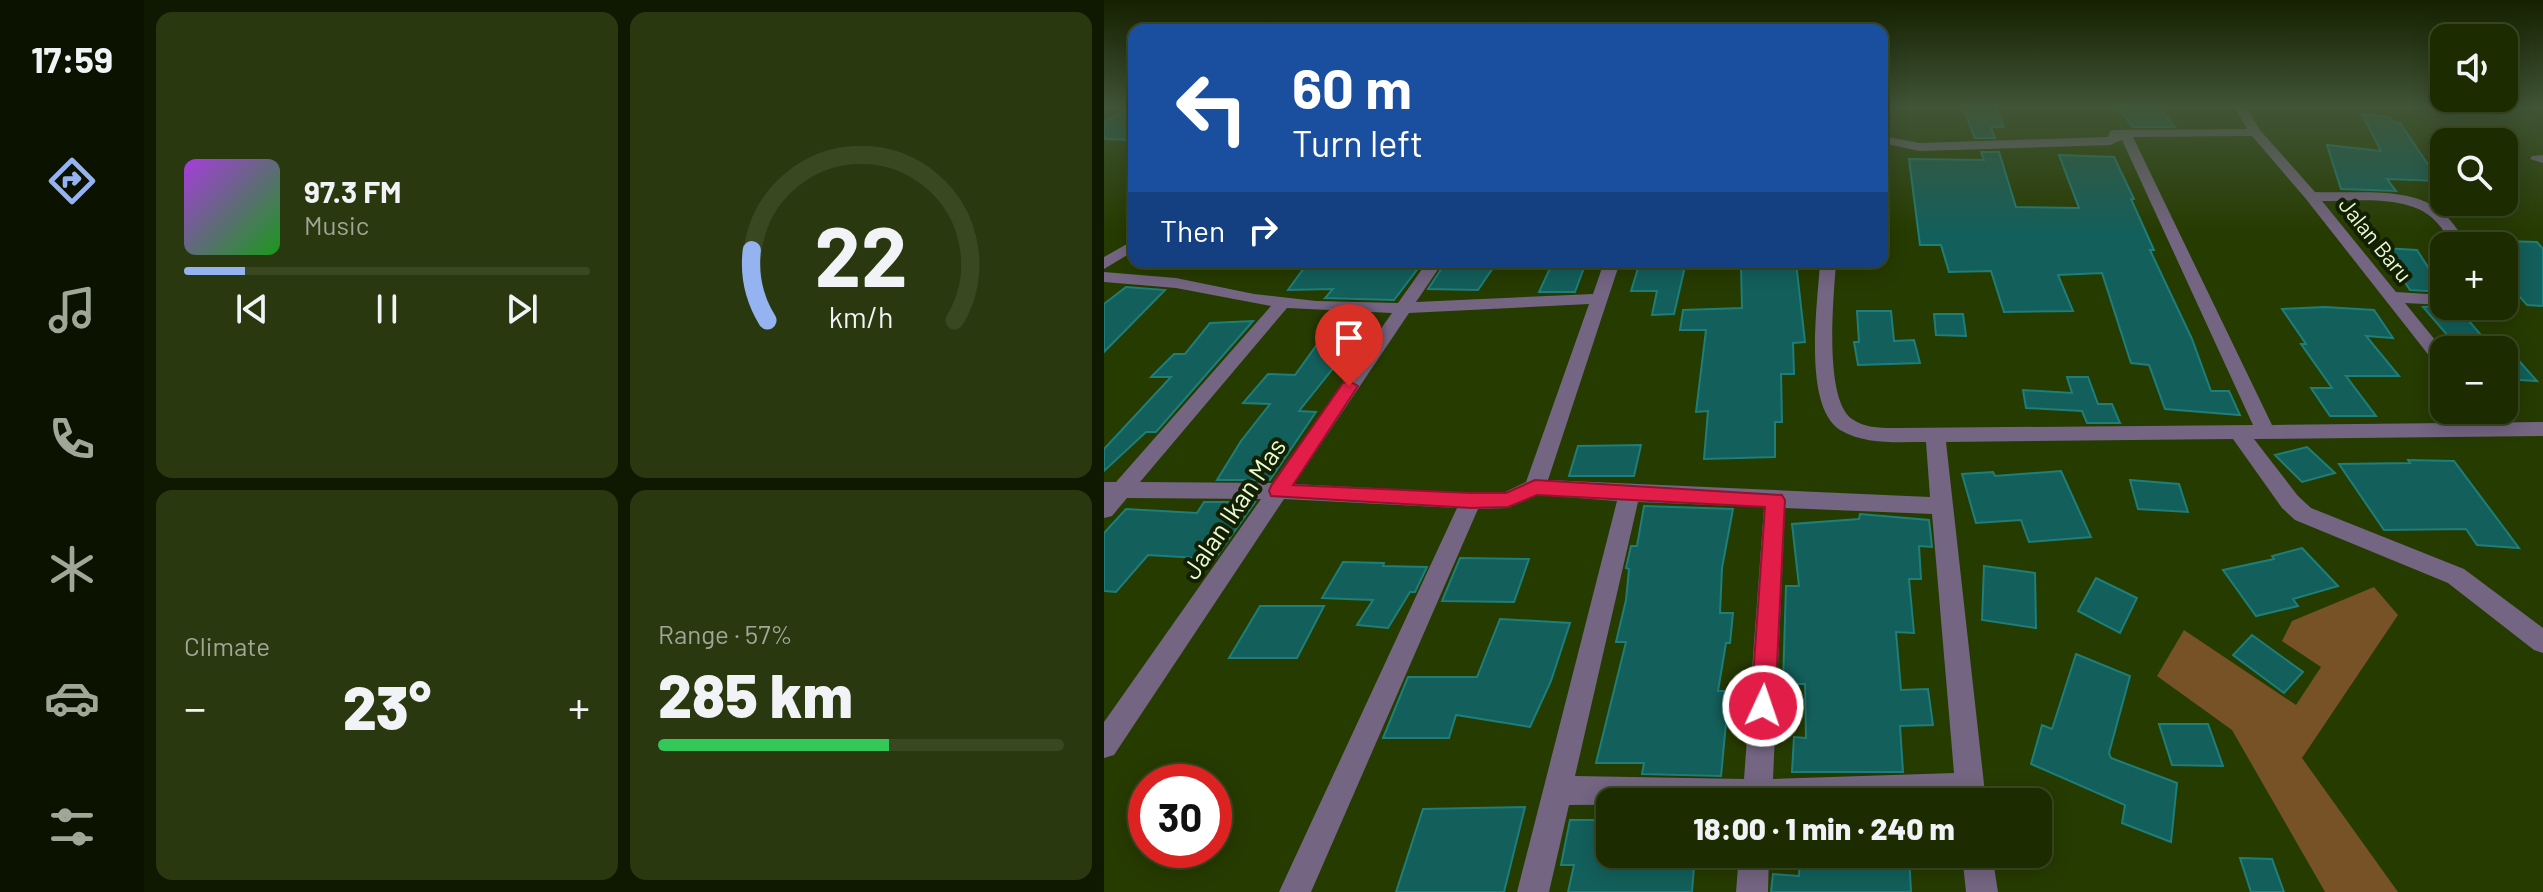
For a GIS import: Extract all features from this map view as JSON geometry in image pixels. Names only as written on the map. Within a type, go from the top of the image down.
[{"type":"street","points":[[2132,150],[2265,430]]},
{"type":"street","points":[[2259,150],[2271,152]]},
{"type":"street","name":"Jalan Baru","points":[[2269,150],[2311,196],[2430,345]]},
{"type":"street","points":[[2311,196],[2424,206],[2433,211],[2450,232]]},
{"type":"street","points":[[1104,264],[1128,248]]},
{"type":"street","name":"Jalan Ikan Mas","points":[[1104,745],[1431,268]]},
{"type":"street","points":[[1535,487],[1610,268]]},
{"type":"street","points":[[1828,268],[1825,329],[1828,398],[1835,415],[1845,425],[1865,432],[1935,435],[2543,429]]},
{"type":"street","points":[[1104,277],[1206,287],[1283,302],[1403,308],[1599,299]]},
{"type":"street","points":[[2392,297],[2430,299]]},
{"type":"street","points":[[1104,510],[1113,490],[1283,302]]},
{"type":"street","points":[[2489,424],[2493,429]]},
{"type":"street","points":[[2238,432],[2290,502],[2303,514],[2456,576],[2543,642]]},
{"type":"street","points":[[1935,435],[1969,788]]},
{"type":"street","points":[[1113,490],[1278,491],[1471,501],[1508,500],[1535,487],[1629,494],[1943,506]]},
{"type":"street","points":[[1533,892],[1629,494]]},
{"type":"street","points":[[1758,788],[1775,500]]},
{"type":"street","points":[[1295,892],[1471,501]]},
{"type":"street","points":[[1559,790],[1596,791]]},
{"type":"street","points":[[1752,892],[1753,868]]},
{"type":"street","points":[[1979,868],[1982,892]]},
{"type":"shaded area","points":[[2374,587],[2398,615],[2302,758],[2398,892],[2325,892],[2232,730],[2157,676],[2184,630],[2296,705],[2321,667],[2282,641],[2292,621]]},
{"type":"building","points":[[2328,150],[2418,150],[2430,168],[2430,181],[2387,179],[2396,191],[2341,189]]},
{"type":"building","points":[[1981,152],[1999,152],[2016,207],[2079,208],[2059,155],[2114,157],[2211,391],[2229,391],[2240,415],[2165,409],[2149,365],[2131,363],[2102,273],[2058,275],[2073,311],[2004,312],[1991,271],[1949,272],[1941,245],[1920,245],[1909,159],[1984,160]]},
{"type":"building","points":[[2518,241],[2537,242],[2543,249],[2543,306],[2527,305],[2518,295]]},
{"type":"building","points":[[2383,248],[2417,250],[2430,270],[2430,291],[2410,290]]},
{"type":"building","points":[[1304,268],[1418,268],[1394,300],[1325,298],[1333,289],[1288,290]]},
{"type":"building","points":[[1442,268],[1493,268],[1478,290],[1428,289]]},
{"type":"building","points":[[1550,268],[1584,268],[1575,292],[1539,292]]},
{"type":"building","points":[[1638,268],[1685,268],[1674,314],[1652,315],[1657,291],[1631,291]]},
{"type":"building","points":[[1741,268],[1797,268],[1805,342],[1793,343],[1794,374],[1781,374],[1782,422],[1775,422],[1775,457],[1704,459],[1708,411],[1696,412],[1706,330],[1680,330],[1683,310],[1742,308]]},
{"type":"building","points":[[1126,287],[1165,290],[1104,352],[1104,304]]},
{"type":"building","points":[[2325,307],[2374,310],[2393,338],[2366,336],[2399,376],[2346,376],[2376,416],[2330,416],[2311,388],[2332,388],[2301,344],[2306,344],[2282,309]]},
{"type":"building","points":[[1857,311],[1891,311],[1894,341],[1914,340],[1920,363],[1858,365],[1854,342],[1859,342]]},
{"type":"building","points":[[1934,314],[1963,314],[1966,336],[1936,335]]},
{"type":"building","points":[[2434,320],[2468,320],[2482,336],[2448,336]]},
{"type":"building","points":[[1253,321],[1156,432],[1146,432],[1104,471],[1104,449],[1171,377],[1151,377],[1174,354],[1185,354],[1210,323]]},
{"type":"building","points":[[1316,346],[1364,347],[1351,366],[1335,366],[1299,411],[1316,412],[1270,480],[1217,480],[1241,441],[1270,404],[1243,403],[1268,374],[1295,375]]},
{"type":"building","points":[[2518,360],[2537,381],[2518,380]]},
{"type":"building","points":[[2067,377],[2088,377],[2098,404],[2112,404],[2120,423],[2087,423],[2082,411],[2026,408],[2023,390],[2072,393]]},
{"type":"building","points":[[1641,445],[1634,476],[1569,476],[1578,446]]},
{"type":"building","points":[[2307,447],[2335,473],[2302,482],[2275,455]]},
{"type":"building","points":[[2408,460],[2454,461],[2519,548],[2477,545],[2466,529],[2384,530],[2339,464],[2410,463]]},
{"type":"building","points":[[2061,471],[2091,537],[2029,542],[2021,520],[1976,523],[1962,474],[1993,472],[1995,476]]},
{"type":"building","points":[[2130,480],[2179,484],[2188,512],[2138,509]]},
{"type":"building","points":[[1204,502],[1255,502],[1215,559],[1148,555],[1116,592],[1104,591],[1104,533],[1126,509],[1197,513]]},
{"type":"building","points":[[1644,506],[1733,509],[1722,568],[1720,613],[1733,613],[1730,643],[1726,643],[1718,691],[1729,691],[1721,776],[1642,774],[1644,763],[1596,763],[1626,642],[1616,642],[1626,600],[1629,569],[1626,568],[1631,546],[1637,546]]},
{"type":"building","points":[[1860,514],[1929,520],[1932,547],[1919,546],[1921,579],[1909,579],[1914,633],[1896,632],[1901,690],[1928,689],[1933,725],[1900,726],[1903,772],[1792,772],[1794,737],[1806,738],[1805,684],[1783,684],[1786,586],[1799,586],[1792,524],[1859,519]]},
{"type":"building","points":[[2302,548],[2338,586],[2293,599],[2298,606],[2256,616],[2223,570],[2274,559],[2272,556]]},
{"type":"building","points":[[1460,558],[1529,559],[1514,602],[1442,601]]},
{"type":"building","points":[[1343,562],[1427,567],[1415,592],[1410,592],[1388,628],[1357,625],[1373,600],[1322,598]]},
{"type":"building","points":[[1984,566],[2035,573],[2036,628],[1982,620]]},
{"type":"building","points":[[2096,578],[2137,598],[2120,633],[2078,611]]},
{"type":"building","points":[[1260,606],[1324,606],[1297,658],[1229,658]]},
{"type":"building","points":[[1500,619],[1570,623],[1551,681],[1530,727],[1456,715],[1449,738],[1383,738],[1408,677],[1477,677]]},
{"type":"building","points":[[2252,635],[2303,672],[2284,693],[2233,655]]},
{"type":"building","points":[[2076,654],[2130,676],[2109,753],[2111,758],[2177,783],[2171,842],[2122,823],[2125,805],[2031,764],[2042,725],[2052,729]]},
{"type":"building","points":[[2159,724],[2208,724],[2223,766],[2172,765]]},
{"type":"building","points":[[1525,807],[1504,892],[1396,892],[1423,809]]},
{"type":"building","points":[[1570,820],[1596,820],[1596,868],[1694,868],[1692,892],[1568,892],[1574,865],[1561,865]]},
{"type":"building","points":[[2240,858],[2272,859],[2284,892],[2251,892]]},
{"type":"building","points":[[1799,868],[1910,868],[1911,892],[1771,892],[1773,874],[1799,876]]},
{"type":"route","points":[[1349,386],[1278,491],[1471,501],[1508,500],[1535,487],[1598,493],[1775,500],[1763,706]]}]
